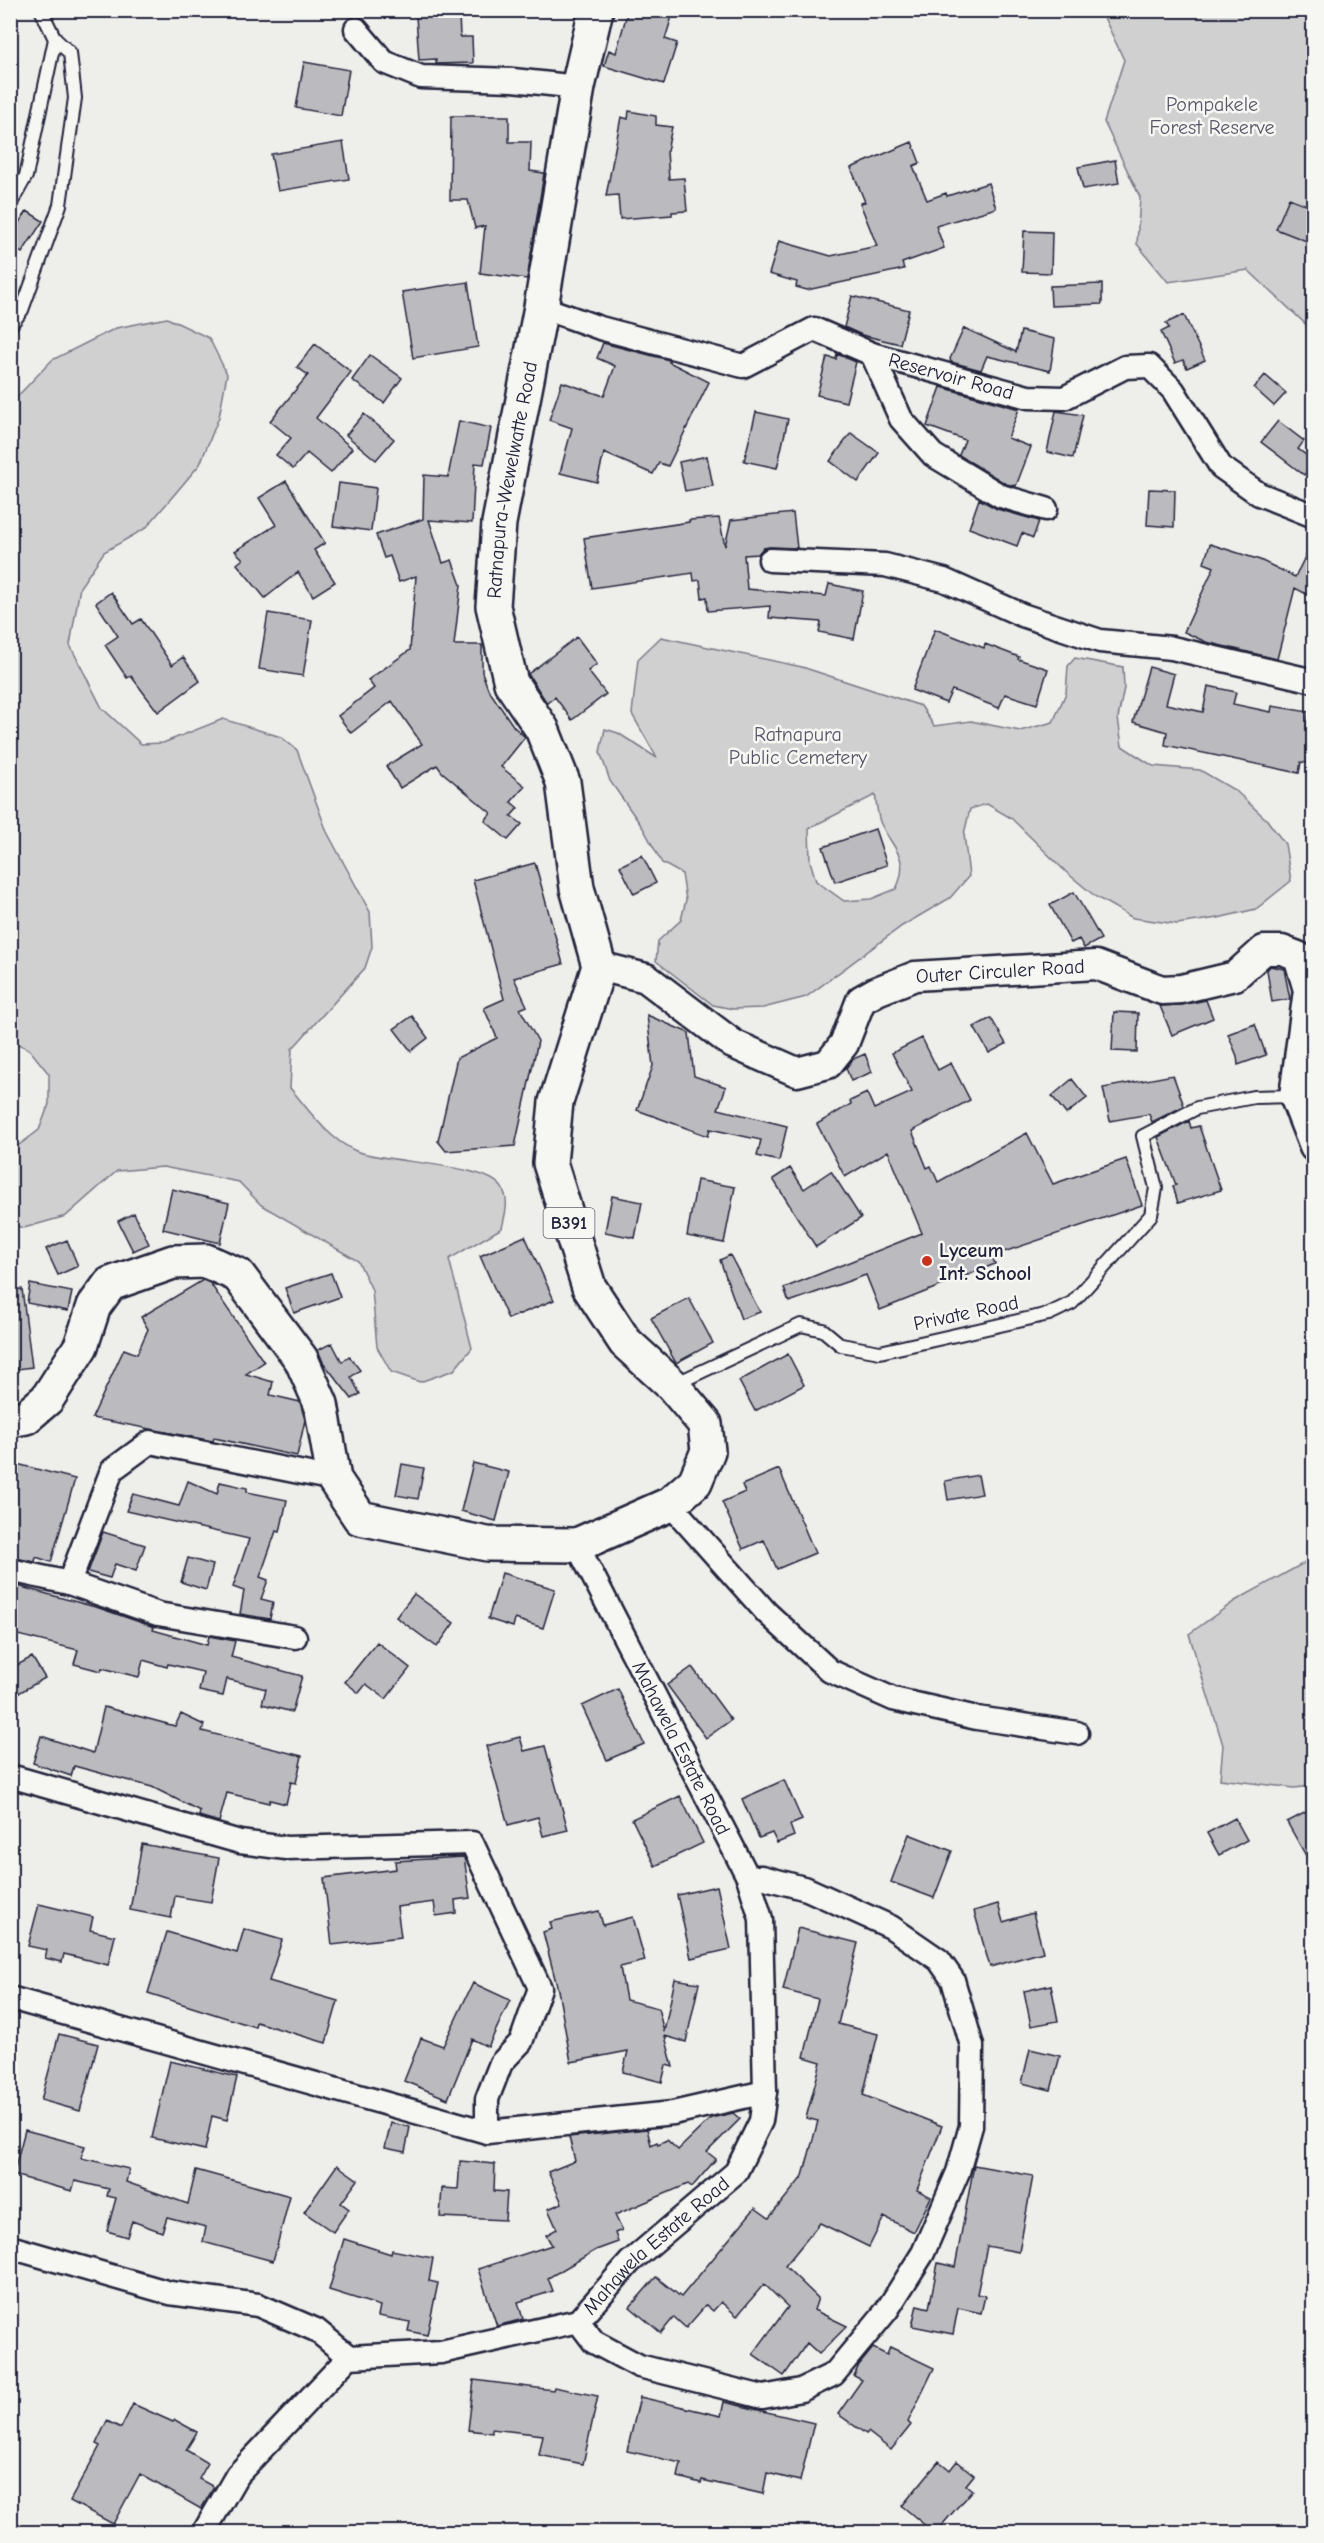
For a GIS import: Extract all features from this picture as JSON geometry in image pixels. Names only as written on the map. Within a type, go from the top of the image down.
[{"type":"main road","name":"Ratnapura-Wewelwatte Road","points":[[596,10],[578,87],[541,307],[499,523],[493,606],[511,683],[542,729],[563,782],[577,888],[599,966]]},
{"type":"main road","name":"B391","points":[[11,1421],[26,1417],[47,1399],[81,1346],[94,1306],[110,1284],[173,1262],[206,1261],[238,1275],[301,1359],[321,1404],[334,1479],[360,1518],[487,1544],[578,1545],[670,1504],[695,1482],[708,1451],[705,1424],[672,1385],[625,1342],[589,1287],[550,1163],[556,1102],[599,966]]},
{"type":"street","points":[[356,28],[384,62],[421,77],[513,80],[578,87]]},
{"type":"street","name":"Reservoir Road","points":[[541,307],[600,328],[742,366],[814,329],[872,354],[1028,397],[1064,398],[1125,367],[1149,366],[1173,390],[1221,467],[1259,494],[1314,516]]},
{"type":"street","points":[[872,354],[902,419],[933,455],[1001,496],[1046,509]]},
{"type":"street","points":[[770,560],[885,565],[945,580],[1022,615],[1100,641],[1172,648],[1314,681]]},
{"type":"street","name":"Outer Circuler Road","points":[[599,966],[646,978],[733,1044],[797,1072],[828,1064],[844,1044],[861,1000],[915,976],[1096,965],[1162,990],[1181,989],[1235,976],[1264,950],[1282,950],[1298,956],[1308,990],[1294,1096],[1314,1148]]},
{"type":"street","points":[[69,1583],[112,1470],[150,1442],[334,1479]]},
{"type":"street","points":[[670,1504],[767,1612],[830,1671],[893,1699],[977,1718],[1077,1733]]},
{"type":"street","name":"Mahawela Estate Road","points":[[350,2357],[441,2352],[578,2321],[630,2262],[736,2172],[761,2121],[765,2092],[761,1919],[748,1877],[578,1545]]},
{"type":"street","points":[[10,1570],[69,1583],[158,1614],[295,1637]]},
{"type":"street","points":[[10,1776],[240,1842],[274,1847],[472,1843],[540,1988],[521,2042],[501,2063],[487,2099],[487,2132]]},
{"type":"street","points":[[578,2321],[594,2342],[639,2366],[763,2397],[801,2390],[834,2374],[887,2310],[922,2253],[958,2172],[971,2126],[972,2046],[953,1980],[939,1960],[891,1927],[807,1889],[762,1877],[748,1877]]},
{"type":"street","points":[[10,1998],[487,2132],[673,2113],[765,2092]]},
{"type":"street","points":[[10,2247],[170,2293],[258,2306],[316,2330],[350,2357],[237,2475],[204,2532]]},
{"type":"lane","points":[[10,326],[22,310],[60,206],[75,98],[70,53],[55,39],[41,10]]},
{"type":"lane","points":[[10,205],[26,176],[55,39]]},
{"type":"lane","name":"Private Road","points":[[672,1385],[801,1325],[823,1330],[841,1345],[880,1352],[1049,1314],[1072,1302],[1151,1215],[1156,1188],[1143,1136],[1197,1108],[1254,1097],[1294,1096]]},
{"type":"green space","name":"Pompakele Forest Reserve","points":[[1101,11],[1313,11],[1313,331],[1248,270],[1168,282],[1137,244],[1140,197],[1104,122],[1124,60]]},
{"type":"green space","points":[[167,318],[209,338],[227,374],[219,417],[200,464],[146,528],[104,552],[80,587],[70,645],[102,708],[141,744],[163,743],[223,719],[281,737],[297,750],[327,832],[370,912],[372,947],[365,968],[292,1049],[290,1088],[312,1115],[346,1146],[370,1155],[477,1173],[493,1180],[502,1188],[506,1198],[502,1228],[449,1259],[472,1348],[454,1370],[420,1382],[391,1372],[377,1347],[372,1290],[358,1261],[261,1205],[239,1182],[163,1167],[117,1171],[66,1216],[24,1228],[11,1225],[11,1151],[39,1130],[49,1104],[49,1074],[29,1049],[11,1041],[11,403],[52,360],[116,328]]},
{"type":"green space","name":"Ratnapura Public Cemetery","points":[[661,637],[802,667],[921,706],[934,726],[971,721],[1020,731],[1053,722],[1066,693],[1068,666],[1075,658],[1123,667],[1124,688],[1118,718],[1122,746],[1153,766],[1200,770],[1236,791],[1267,820],[1285,844],[1291,881],[1256,909],[1218,918],[1177,924],[1133,918],[1096,897],[1066,872],[1011,818],[987,804],[970,809],[964,834],[969,876],[950,898],[902,926],[806,997],[763,1008],[733,1009],[713,1005],[656,961],[658,941],[681,920],[686,900],[682,874],[662,863],[643,828],[610,781],[600,752],[605,729],[618,733],[657,758],[632,714],[638,659]],"holes":[[[875,795],[880,821],[899,854],[902,869],[900,878],[896,889],[871,899],[844,901],[816,881],[810,861],[809,828]]]},
{"type":"green space","points":[[1313,1558],[1313,1786],[1294,1788],[1220,1779],[1223,1745],[1189,1634],[1235,1601]]},
{"type":"building","points":[[628,10],[674,10],[665,39],[677,43],[664,84],[604,66],[609,50],[616,53]]},
{"type":"building","points":[[459,14],[460,37],[472,37],[473,63],[436,64],[436,59],[419,60],[416,16]]},
{"type":"building","points":[[304,62],[349,70],[341,116],[296,108]]},
{"type":"building","points":[[629,111],[656,116],[656,125],[672,127],[667,151],[669,179],[684,178],[687,211],[672,212],[672,215],[620,219],[618,195],[606,196],[621,117],[628,119]]},
{"type":"building","points":[[451,116],[509,116],[509,142],[531,142],[530,171],[544,173],[527,279],[480,273],[485,226],[475,228],[468,200],[450,200]]},
{"type":"building","points":[[343,142],[349,179],[278,191],[271,154]]},
{"type":"building","points":[[912,142],[920,163],[913,166],[927,200],[988,183],[996,208],[936,226],[944,248],[902,263],[904,269],[807,290],[796,287],[797,282],[769,274],[779,241],[831,256],[877,246],[860,203],[865,202],[851,168]]},
{"type":"building","points":[[1115,160],[1119,183],[1083,189],[1078,167]]},
{"type":"building","points":[[1289,198],[1314,208],[1314,244],[1276,229]]},
{"type":"building","points":[[27,211],[43,221],[22,253],[10,245],[10,236]]},
{"type":"building","points":[[1024,231],[1052,232],[1051,273],[1022,272]]},
{"type":"building","points":[[468,282],[478,347],[413,358],[402,292]]},
{"type":"building","points":[[1102,284],[1102,304],[1051,306],[1050,286]]},
{"type":"building","points":[[852,296],[909,310],[900,344],[862,335],[844,327]]},
{"type":"building","points":[[1184,315],[1205,360],[1187,368],[1183,360],[1175,363],[1161,332],[1169,328],[1166,323]]},
{"type":"building","points":[[964,328],[1016,352],[1021,331],[1055,339],[1050,371],[987,356],[981,370],[951,362],[950,359]]},
{"type":"building","points":[[603,343],[669,360],[709,382],[668,466],[659,463],[653,474],[604,453],[597,482],[560,473],[572,428],[549,420],[562,382],[604,396],[615,366],[597,358]]},
{"type":"building","points":[[315,344],[351,372],[316,418],[352,448],[331,473],[307,453],[293,469],[276,455],[291,438],[270,421],[308,375],[297,367]]},
{"type":"building","points":[[837,354],[856,362],[846,402],[817,395],[827,357],[836,359]]},
{"type":"building","points":[[370,355],[402,378],[384,403],[352,380]]},
{"type":"building","points":[[1265,375],[1286,393],[1274,406],[1254,388]]},
{"type":"building","points":[[941,387],[1019,409],[1008,438],[1031,447],[1016,486],[1006,484],[959,455],[965,440],[927,426]]},
{"type":"building","points":[[1056,411],[1083,415],[1073,458],[1047,452]]},
{"type":"building","points":[[756,412],[788,419],[777,468],[744,461]]},
{"type":"building","points":[[364,414],[394,439],[376,460],[346,435]]},
{"type":"building","points":[[459,421],[491,428],[484,464],[475,463],[472,523],[429,520],[443,563],[452,560],[461,585],[454,645],[482,645],[482,672],[488,689],[514,727],[525,737],[501,767],[525,786],[511,802],[518,808],[511,816],[522,824],[508,840],[485,821],[491,813],[442,772],[437,765],[400,788],[386,766],[422,744],[392,701],[351,733],[338,716],[374,688],[368,680],[410,650],[416,576],[399,582],[390,556],[384,558],[376,535],[423,519],[424,475],[448,477]]},
{"type":"building","points":[[1278,421],[1304,441],[1298,449],[1314,461],[1304,475],[1261,442]]},
{"type":"building","points":[[851,433],[879,453],[858,482],[830,461]]},
{"type":"building","points":[[707,456],[713,486],[685,491],[679,462]]},
{"type":"building","points":[[286,481],[325,543],[314,550],[335,582],[313,596],[298,572],[265,598],[237,564],[243,559],[235,551],[276,525],[259,498]]},
{"type":"building","points":[[339,483],[376,488],[371,531],[333,526]]},
{"type":"building","points":[[1149,489],[1175,490],[1174,527],[1147,525]]},
{"type":"building","points":[[979,499],[997,509],[1039,521],[1033,538],[1022,533],[1017,546],[969,528]]},
{"type":"building","points":[[793,513],[797,548],[770,547],[763,548],[758,554],[744,555],[747,589],[826,596],[829,584],[863,591],[854,639],[819,632],[821,622],[769,618],[770,606],[708,611],[707,597],[702,598],[700,580],[694,581],[693,573],[592,588],[584,538],[689,522],[689,520],[719,518],[725,546],[731,520]]},
{"type":"building","points":[[1314,539],[1314,598],[1295,588],[1277,659],[1206,642],[1184,632],[1214,567],[1204,563],[1210,544],[1260,560],[1295,577]]},
{"type":"building","points":[[111,592],[133,624],[141,619],[172,665],[183,657],[200,681],[158,712],[131,676],[127,678],[105,645],[118,636],[96,603]]},
{"type":"building","points":[[268,613],[312,620],[303,676],[259,669]]},
{"type":"building","points":[[935,629],[984,648],[985,644],[1048,669],[1037,704],[1005,694],[999,708],[952,690],[946,703],[912,690]]},
{"type":"building","points":[[577,637],[597,664],[588,671],[606,694],[572,720],[555,697],[547,703],[528,674]]},
{"type":"building","points":[[1149,667],[1174,674],[1166,704],[1203,712],[1208,686],[1236,692],[1233,704],[1271,712],[1272,706],[1309,712],[1307,726],[1314,727],[1314,764],[1301,762],[1299,773],[1165,745],[1167,732],[1133,722]]},
{"type":"building","points":[[875,829],[887,865],[835,882],[823,847]]},
{"type":"building","points":[[642,855],[656,883],[634,894],[620,866]]},
{"type":"building","points":[[535,863],[563,964],[514,978],[527,1006],[520,1009],[538,1041],[515,1146],[446,1151],[438,1141],[457,1058],[497,1038],[484,1008],[504,999],[473,880]]},
{"type":"building","points":[[1074,892],[1101,939],[1084,948],[1079,939],[1071,943],[1050,905]]},
{"type":"building","points":[[1270,966],[1284,969],[1290,999],[1272,1002],[1267,970]]},
{"type":"building","points":[[1206,1000],[1213,1018],[1172,1035],[1160,1006],[1182,1005]]},
{"type":"building","points":[[1114,1012],[1138,1013],[1137,1052],[1112,1051]]},
{"type":"building","points":[[647,1015],[689,1033],[694,1076],[726,1087],[718,1109],[787,1126],[779,1161],[757,1156],[761,1140],[710,1129],[708,1136],[637,1110],[653,1066]]},
{"type":"building","points":[[412,1016],[428,1038],[411,1051],[394,1029]]},
{"type":"building","points":[[991,1018],[1006,1044],[989,1053],[974,1027]]},
{"type":"building","points":[[1255,1024],[1266,1055],[1238,1065],[1237,1056],[1228,1034]]},
{"type":"building","points":[[922,1038],[938,1070],[951,1063],[970,1100],[912,1131],[927,1168],[931,1166],[938,1182],[1027,1133],[1053,1184],[1126,1159],[1142,1205],[992,1256],[995,1264],[880,1310],[866,1275],[789,1302],[784,1288],[922,1233],[888,1151],[845,1177],[817,1124],[851,1104],[850,1101],[867,1093],[874,1109],[912,1092],[892,1053]]},
{"type":"building","points":[[865,1054],[872,1072],[851,1081],[846,1068],[853,1059]]},
{"type":"building","points":[[1173,1075],[1184,1106],[1152,1122],[1149,1114],[1110,1121],[1103,1088]]},
{"type":"building","points":[[1072,1079],[1087,1098],[1066,1114],[1052,1096]]},
{"type":"building","points":[[1189,1121],[1191,1128],[1199,1126],[1221,1190],[1178,1203],[1173,1186],[1176,1185],[1158,1137]]},
{"type":"building","points":[[790,1168],[804,1189],[831,1171],[861,1218],[816,1247],[773,1179]]},
{"type":"building","points":[[697,1180],[735,1187],[724,1243],[687,1236]]},
{"type":"building","points":[[172,1189],[229,1203],[220,1243],[163,1229]]},
{"type":"building","points":[[612,1196],[642,1202],[635,1238],[605,1232]]},
{"type":"building","points":[[134,1213],[149,1244],[133,1251],[118,1221]]},
{"type":"building","points":[[525,1236],[554,1300],[508,1319],[480,1256]]},
{"type":"building","points":[[67,1240],[78,1266],[58,1275],[46,1249]]},
{"type":"building","points":[[730,1255],[760,1312],[741,1319],[720,1260]]},
{"type":"building","points":[[331,1273],[340,1297],[294,1313],[285,1288]]},
{"type":"building","points":[[203,1280],[210,1283],[264,1362],[246,1374],[273,1382],[270,1395],[300,1402],[305,1420],[297,1456],[214,1438],[213,1441],[92,1418],[124,1349],[137,1354],[148,1329],[141,1317]]},
{"type":"building","points":[[30,1284],[72,1292],[68,1311],[27,1303]]},
{"type":"building","points":[[22,1289],[32,1367],[10,1370],[10,1290]]},
{"type":"building","points":[[689,1298],[713,1343],[676,1363],[651,1318]]},
{"type":"building","points":[[332,1343],[342,1362],[349,1356],[360,1370],[351,1377],[360,1394],[352,1399],[323,1362],[318,1350]]},
{"type":"building","points":[[788,1354],[804,1385],[755,1411],[739,1381]]},
{"type":"building","points":[[473,1463],[509,1472],[496,1521],[461,1511]]},
{"type":"building","points":[[17,1464],[75,1479],[51,1562],[36,1557],[35,1562],[10,1557],[10,1488]]},
{"type":"building","points":[[402,1464],[424,1468],[418,1499],[396,1495]]},
{"type":"building","points":[[779,1469],[815,1553],[777,1569],[764,1540],[743,1549],[722,1502],[745,1492],[742,1485]]},
{"type":"building","points":[[978,1475],[982,1494],[948,1500],[945,1481]]},
{"type":"building","points":[[188,1481],[217,1494],[220,1482],[247,1488],[247,1492],[287,1500],[280,1532],[276,1531],[260,1577],[268,1580],[261,1599],[273,1602],[270,1619],[240,1614],[244,1591],[233,1587],[249,1539],[126,1511],[133,1494],[179,1506]]},
{"type":"building","points":[[103,1532],[145,1545],[136,1571],[115,1564],[110,1578],[88,1572]]},
{"type":"building","points":[[188,1558],[213,1565],[206,1590],[181,1582]]},
{"type":"building","points":[[502,1573],[555,1589],[543,1628],[515,1619],[513,1627],[488,1619]]},
{"type":"building","points":[[10,1584],[99,1608],[154,1627],[153,1630],[207,1645],[209,1636],[235,1641],[231,1657],[302,1676],[292,1712],[262,1704],[266,1689],[227,1679],[223,1696],[199,1691],[203,1672],[168,1664],[167,1667],[143,1660],[139,1677],[74,1664],[78,1650],[10,1633]]},
{"type":"building","points":[[414,1594],[454,1623],[437,1647],[396,1617]]},
{"type":"building","points":[[377,1642],[410,1668],[386,1699],[366,1684],[359,1693],[345,1682]]},
{"type":"building","points":[[32,1657],[45,1678],[10,1698],[10,1669]]},
{"type":"building","points":[[692,1667],[731,1720],[706,1738],[667,1685]]},
{"type":"building","points":[[618,1689],[644,1744],[607,1760],[582,1706]]},
{"type":"building","points":[[104,1707],[175,1726],[181,1714],[204,1725],[202,1731],[302,1756],[296,1783],[291,1782],[286,1804],[270,1800],[269,1803],[227,1793],[219,1822],[199,1816],[200,1811],[152,1787],[74,1766],[71,1776],[33,1763],[41,1736],[93,1753]]},
{"type":"building","points":[[520,1737],[524,1751],[545,1746],[568,1830],[543,1836],[538,1817],[508,1825],[486,1746]]},
{"type":"building","points":[[784,1780],[802,1820],[790,1825],[794,1836],[777,1843],[772,1833],[759,1838],[742,1799]]},
{"type":"building","points":[[680,1796],[703,1843],[655,1866],[632,1819]]},
{"type":"building","points":[[1314,1808],[1314,1870],[1287,1822]]},
{"type":"building","points":[[1235,1818],[1247,1840],[1219,1855],[1207,1833]]},
{"type":"building","points":[[909,1834],[952,1851],[934,1898],[891,1882]]},
{"type":"building","points":[[142,1844],[219,1858],[211,1902],[175,1896],[171,1918],[130,1910]]},
{"type":"building","points":[[464,1857],[470,1898],[455,1900],[456,1913],[436,1916],[434,1902],[397,1907],[401,1937],[332,1945],[324,1878],[396,1869],[395,1861]]},
{"type":"building","points":[[717,1886],[731,1949],[691,1958],[677,1895]]},
{"type":"building","points":[[39,1904],[93,1917],[90,1930],[115,1936],[108,1965],[64,1954],[62,1962],[45,1958],[47,1950],[28,1946]]},
{"type":"building","points":[[998,1904],[1003,1922],[1033,1913],[1043,1952],[990,1967],[974,1911]]},
{"type":"building","points":[[599,1911],[603,1925],[633,1917],[645,1961],[620,1967],[626,2000],[658,2008],[664,2032],[675,1979],[699,1983],[686,2042],[665,2036],[673,2067],[666,2065],[662,2082],[623,2072],[628,2051],[571,2062],[558,1990],[543,1932],[552,1929],[550,1922]]},
{"type":"building","points":[[798,1928],[858,1943],[838,2024],[878,2034],[863,2095],[942,2126],[917,2190],[931,2197],[914,2232],[884,2217],[869,2247],[820,2223],[785,2266],[818,2298],[814,2310],[847,2326],[819,2354],[807,2343],[784,2376],[753,2354],[788,2307],[764,2284],[737,2316],[721,2302],[713,2311],[706,2305],[686,2328],[674,2317],[661,2333],[630,2307],[656,2277],[681,2297],[755,2208],[769,2218],[803,2176],[818,2121],[806,2118],[821,2062],[804,2057],[818,1999],[783,1990]]},
{"type":"building","points":[[244,1929],[282,1940],[269,1981],[338,2001],[326,2043],[256,2022],[255,2027],[148,1993],[167,1932],[237,1953]]},
{"type":"building","points":[[473,1983],[510,2000],[488,2047],[472,2039],[448,2099],[404,2081],[421,2038],[443,2046]]},
{"type":"building","points":[[1051,1985],[1058,2021],[1031,2026],[1024,1991]]},
{"type":"building","points":[[59,2034],[98,2044],[80,2111],[41,2100]]},
{"type":"building","points":[[1030,2049],[1060,2056],[1051,2090],[1022,2083]]},
{"type":"building","points":[[170,2061],[237,2077],[227,2120],[212,2116],[205,2150],[152,2138]]},
{"type":"building","points":[[733,2113],[740,2119],[707,2152],[716,2159],[692,2187],[688,2184],[615,2215],[622,2230],[615,2233],[618,2242],[596,2250],[548,2278],[553,2291],[518,2302],[523,2319],[497,2326],[478,2269],[552,2245],[546,2235],[557,2229],[548,2209],[562,2203],[548,2172],[575,2161],[569,2137],[647,2129],[651,2145],[667,2140],[678,2150],[711,2118]]},
{"type":"building","points":[[391,2123],[410,2127],[405,2152],[385,2148]]},
{"type":"building","points":[[25,2130],[85,2146],[81,2158],[129,2169],[126,2182],[188,2204],[196,2170],[290,2196],[273,2261],[203,2242],[206,2227],[167,2217],[162,2232],[132,2221],[127,2237],[107,2231],[116,2198],[107,2196],[109,2189],[75,2181],[72,2191],[13,2175]]},
{"type":"building","points":[[460,2161],[495,2164],[494,2191],[507,2192],[505,2220],[440,2217],[442,2188],[458,2189]]},
{"type":"building","points":[[337,2165],[358,2180],[341,2203],[349,2209],[333,2232],[304,2212]]},
{"type":"building","points":[[974,2165],[1033,2176],[1019,2252],[987,2246],[977,2294],[985,2296],[981,2313],[958,2308],[953,2334],[912,2326],[917,2305],[929,2308],[938,2263],[955,2267]]},
{"type":"building","points":[[344,2239],[391,2254],[392,2250],[433,2258],[429,2281],[438,2283],[427,2335],[408,2331],[410,2322],[378,2316],[380,2306],[329,2290]]},
{"type":"building","points":[[890,2347],[934,2368],[908,2422],[911,2425],[891,2450],[868,2432],[866,2434],[838,2414],[862,2380],[854,2376],[859,2365],[873,2348],[887,2355]]},
{"type":"building","points":[[474,2380],[553,2390],[554,2387],[598,2396],[583,2464],[539,2455],[543,2435],[492,2429],[492,2433],[468,2430]]},
{"type":"building","points":[[640,2397],[721,2416],[724,2402],[814,2423],[800,2481],[767,2473],[763,2494],[678,2477],[681,2463],[627,2451]]},
{"type":"building","points":[[133,2404],[173,2422],[175,2420],[197,2432],[186,2450],[208,2463],[199,2479],[214,2487],[201,2509],[140,2474],[113,2524],[70,2501],[100,2446],[96,2444],[107,2421],[121,2428]]},
{"type":"building","points":[[939,2461],[950,2470],[957,2461],[974,2475],[966,2485],[972,2490],[936,2532],[933,2532],[902,2506]]},
{"type":"place","name":"Lyceum Int. School","points":[[927,1261]]}]
